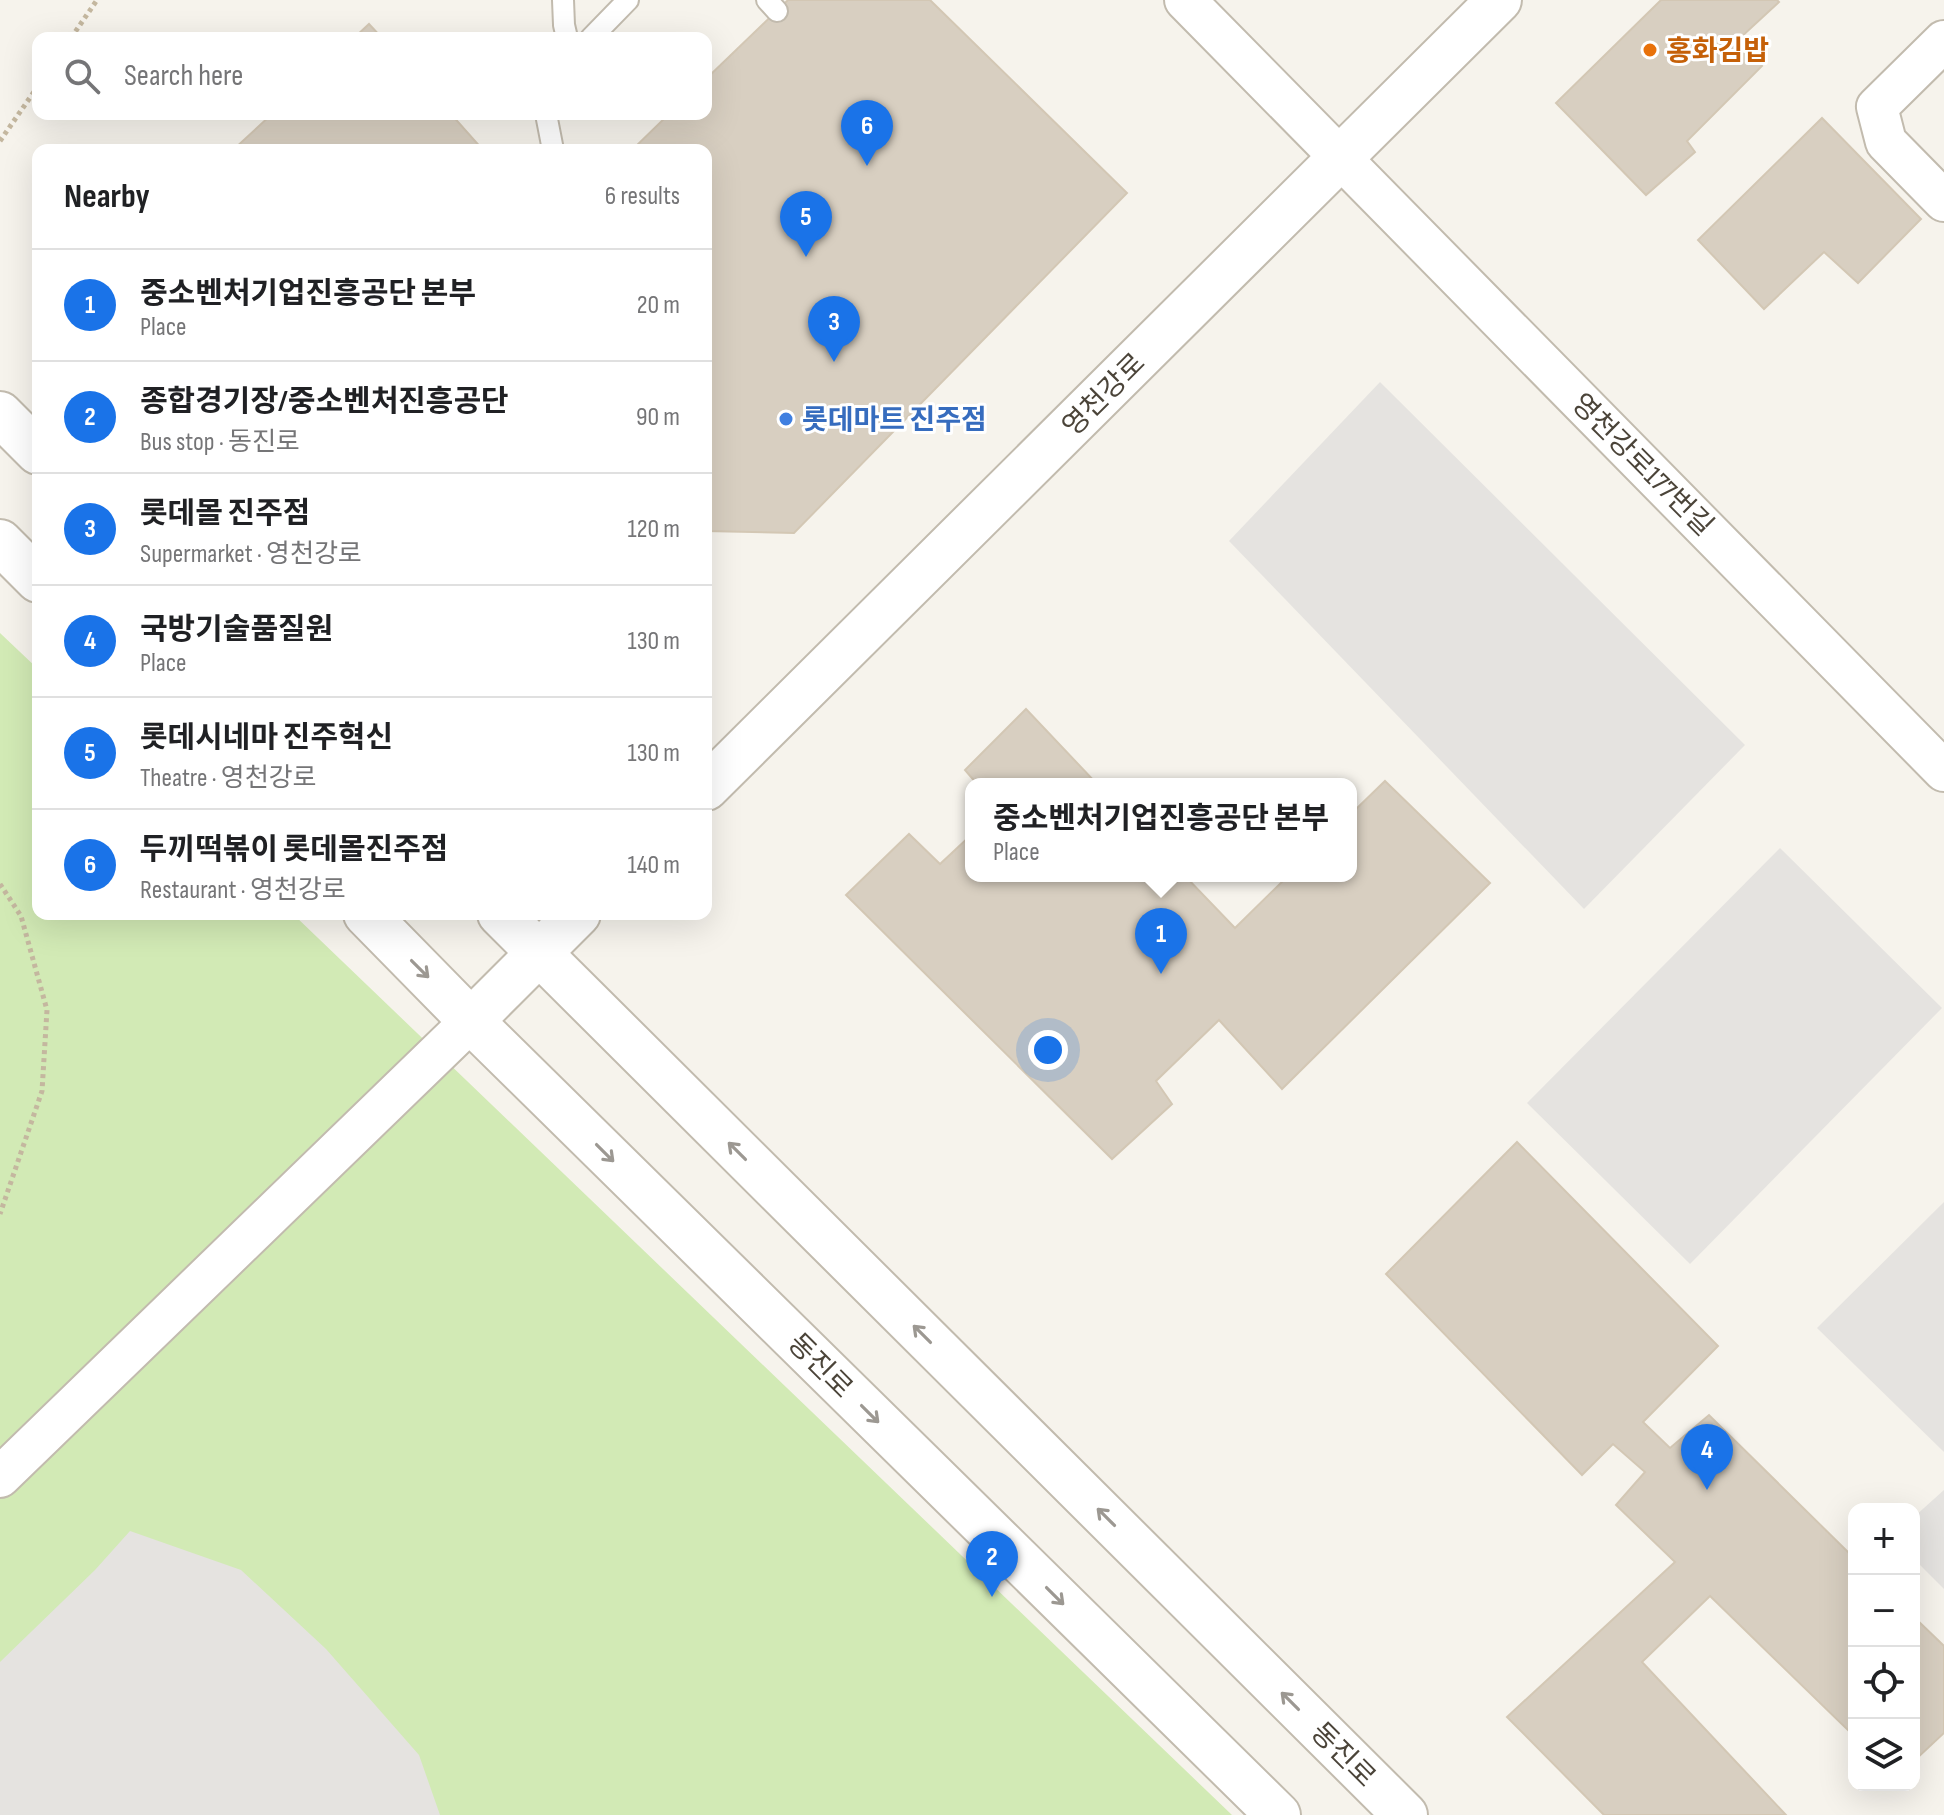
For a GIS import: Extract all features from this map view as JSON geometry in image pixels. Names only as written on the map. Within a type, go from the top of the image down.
[{"type":"street","name":"영천강로177번길","points":[[1185,0],[1944,771]]},
{"type":"street","name":"영천강로","points":[[712,782],[1499,0]]},
{"type":"street","points":[[1944,41],[1877,107],[1886,142],[1944,201]]},
{"type":"street","points":[[0,414],[32,446]]},
{"type":"street","points":[[0,542],[32,574]]},
{"type":"street","name":"동진로","points":[[372,920],[1278,1815]]},
{"type":"street","name":"동진로","points":[[506,920],[1405,1815]]},
{"type":"street","points":[[0,1477],[572,920]]},
{"type":"lane","points":[[563,0],[566,32]]},
{"type":"lane","points":[[597,32],[628,0]]},
{"type":"lane","points":[[547,120],[552,144]]},
{"type":"path","points":[[75,32],[97,0]]},
{"type":"path","points":[[0,141],[32,95]]},
{"type":"path","points":[[0,884],[21,916],[47,1010],[42,1091],[0,1214]]},
{"type":"green space","points":[[0,633],[32,663],[32,920],[299,920],[1232,1815],[0,1815]]},
{"type":"shaded area","points":[[1380,382],[1745,745],[1584,909],[1229,541]]},
{"type":"shaded area","points":[[1780,848],[1942,1008],[1690,1264],[1527,1103]]},
{"type":"shaded area","points":[[1944,1202],[1944,1452],[1817,1328]]},
{"type":"shaded area","points":[[1944,1490],[1944,1589],[1920,1565],[1920,1512]]},
{"type":"shaded area","points":[[130,1531],[241,1570],[326,1649],[419,1755],[440,1815],[0,1815],[0,1662],[95,1570]]},
{"type":"building","points":[[788,0],[930,0],[1127,193],[794,533],[712,531],[712,144],[638,144],[663,120],[712,120],[712,73]]},
{"type":"building","points":[[1661,0],[1779,2],[1740,38],[1762,66],[1687,141],[1695,152],[1646,195],[1556,103]]},
{"type":"building","points":[[369,24],[376,32],[360,32]]},
{"type":"building","points":[[1822,118],[1921,219],[1858,283],[1824,252],[1764,309],[1698,240]]},
{"type":"building","points":[[266,120],[456,120],[478,144],[240,144]]},
{"type":"building","points":[[1026,709],[1091,778],[972,778],[965,770]]},
{"type":"building","points":[[1385,781],[1490,883],[1282,1089],[1219,1020],[1156,1081],[1172,1104],[1112,1159],[846,895],[909,834],[940,864],[965,841],[965,882],[1191,882],[1235,928],[1282,882],[1357,882],[1357,808]]},
{"type":"building","points":[[1517,1142],[1718,1346],[1643,1422],[1670,1448],[1709,1415],[1848,1552],[1848,1730],[1710,1596],[1642,1662],[1786,1815],[1604,1815],[1507,1717],[1675,1562],[1616,1505],[1645,1472],[1613,1444],[1582,1475],[1386,1274]]},
{"type":"building","points":[[1920,1623],[1944,1646],[1944,1733],[1920,1755]]},
{"type":"place","name":"홍화김밥","points":[[1650,50]]},
{"type":"place","name":"두끼떡볶이 롯데몰진주점","points":[[867,166]]},
{"type":"place","name":"롯데시네마 진주혁신","points":[[806,257]]},
{"type":"place","name":"롯데몰 진주점","points":[[834,362]]},
{"type":"place","name":"롯데마트 진주점","points":[[786,419]]},
{"type":"place","name":"중소벤처기업진흥공단 본부","points":[[1161,974]]},
{"type":"place","name":"국방기술품질원","points":[[1707,1490]]},
{"type":"place","name":"종합경기장/중소벤처진흥공단","points":[[992,1597]]}]
